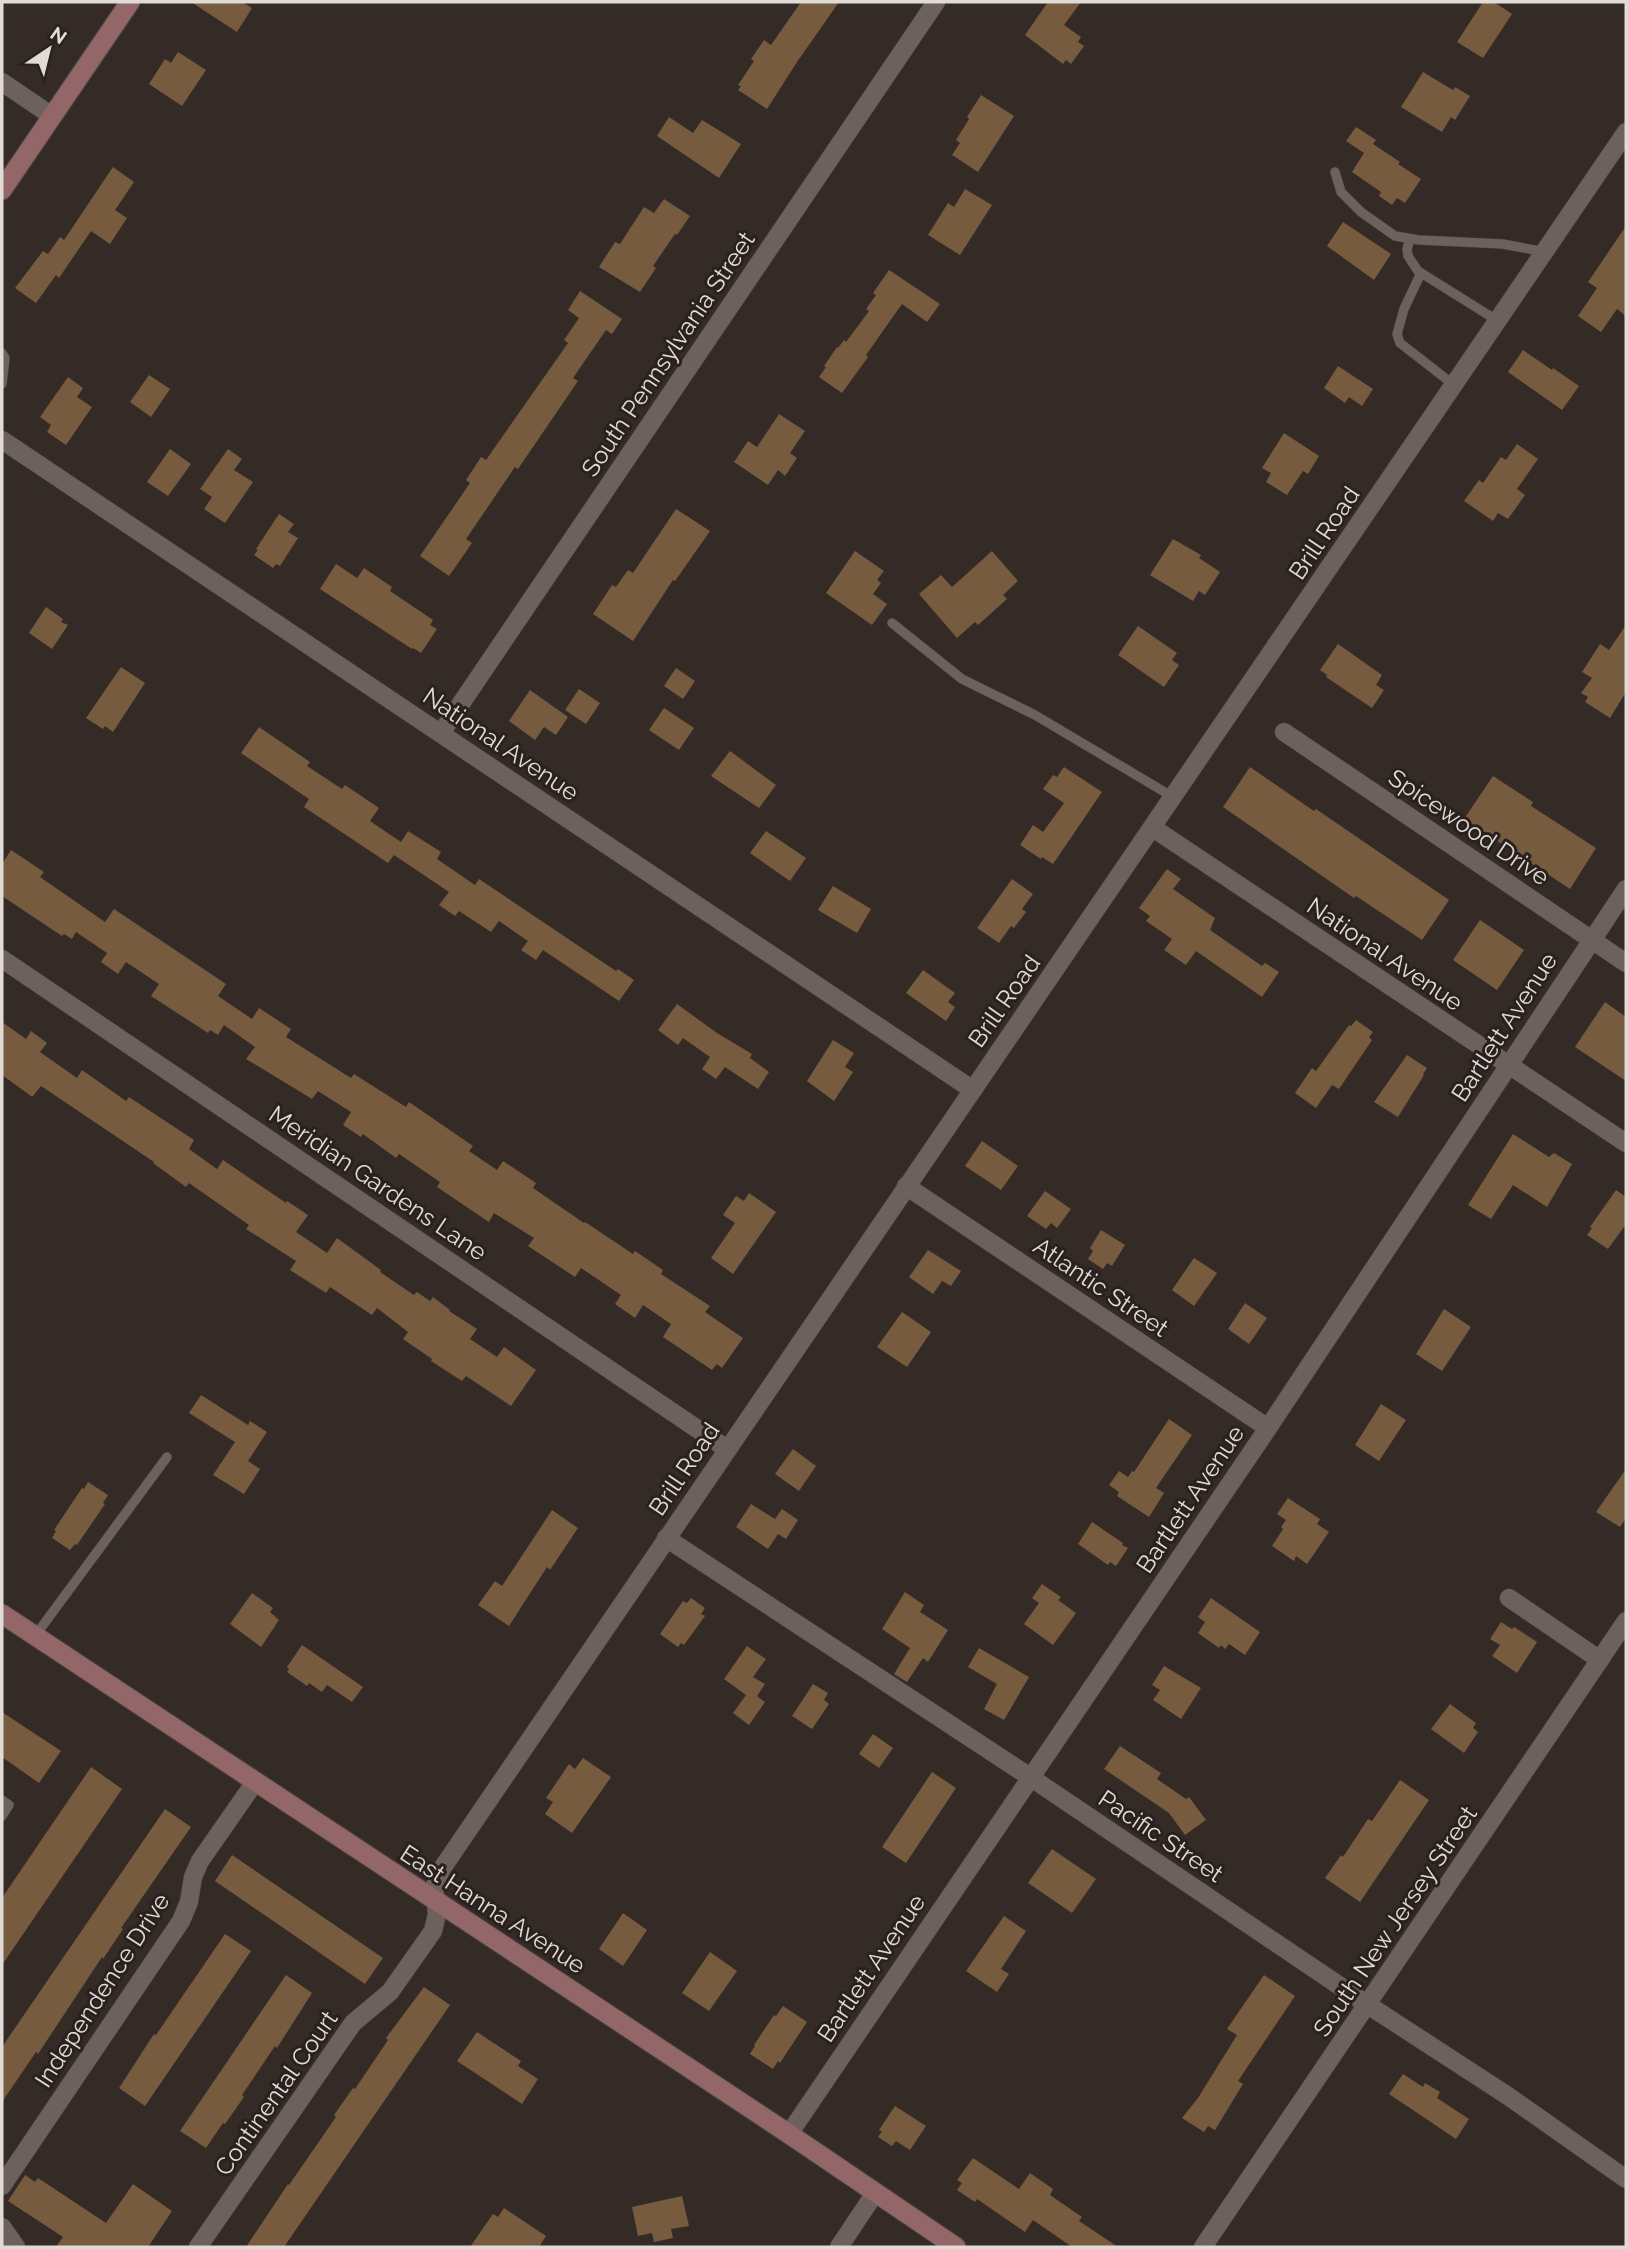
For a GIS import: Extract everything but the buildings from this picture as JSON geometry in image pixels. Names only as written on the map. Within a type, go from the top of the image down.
[{"type":"main road","points":[[2,190],[130,2]]},
{"type":"main road","name":"East Hanna Avenue","points":[[2,1614],[956,2247]]},
{"type":"street","name":"South Pennsylvania Street","points":[[441,733],[936,2]]},
{"type":"street","points":[[2,82],[52,116]]},
{"type":"street","name":"Brill Road","points":[[435,1901],[434,1888],[441,1870],[1626,132]]},
{"type":"street","name":"National Avenue","points":[[2,440],[973,1090]]},
{"type":"street","name":"Spicewood Drive","points":[[1284,732],[1626,963]]},
{"type":"street","name":"National Avenue","points":[[1153,828],[1626,1143]]},
{"type":"street","name":"Bartlett Avenue","points":[[789,2134],[1268,1428],[1626,889]]},
{"type":"street","name":"Meridian Gardens Lane","points":[[2,959],[727,1449]]},
{"type":"street","name":"Atlantic Street","points":[[906,1186],[1268,1428]]},
{"type":"street","name":"Pacific Street","points":[[666,1538],[1030,1777],[1368,2006],[1508,2096],[1626,2179]]},
{"type":"street","points":[[1509,1598],[1600,1660]]},
{"type":"street","name":"South New Jersey Street","points":[[1203,2247],[1626,1621]]},
{"type":"street","name":"Independence Drive","points":[[2,2186],[181,1921],[189,1902],[194,1872],[255,1782]]},
{"type":"street","name":"Continental Court","points":[[198,2247],[354,2023],[390,1992],[433,1931],[437,1920],[435,1901]]},
{"type":"street","points":[[839,2247],[875,2193]]},
{"type":"street","points":[[2,2227],[16,2247]]},
{"type":"lane","points":[[1335,172],[1341,192],[1361,212],[1395,236],[1503,244],[1545,252]]},
{"type":"lane","points":[[1410,239],[1408,256],[1421,273],[1498,321]]},
{"type":"lane","points":[[1421,273],[1396,334],[1400,342],[1454,385]]},
{"type":"lane","points":[[2,353],[5,358],[2,384]]},
{"type":"lane","points":[[892,623],[962,679],[1035,715],[1174,797]]},
{"type":"lane","points":[[35,1636],[167,1457]]},
{"type":"lane","points":[[2,1800],[9,1805],[2,1816]]}]
